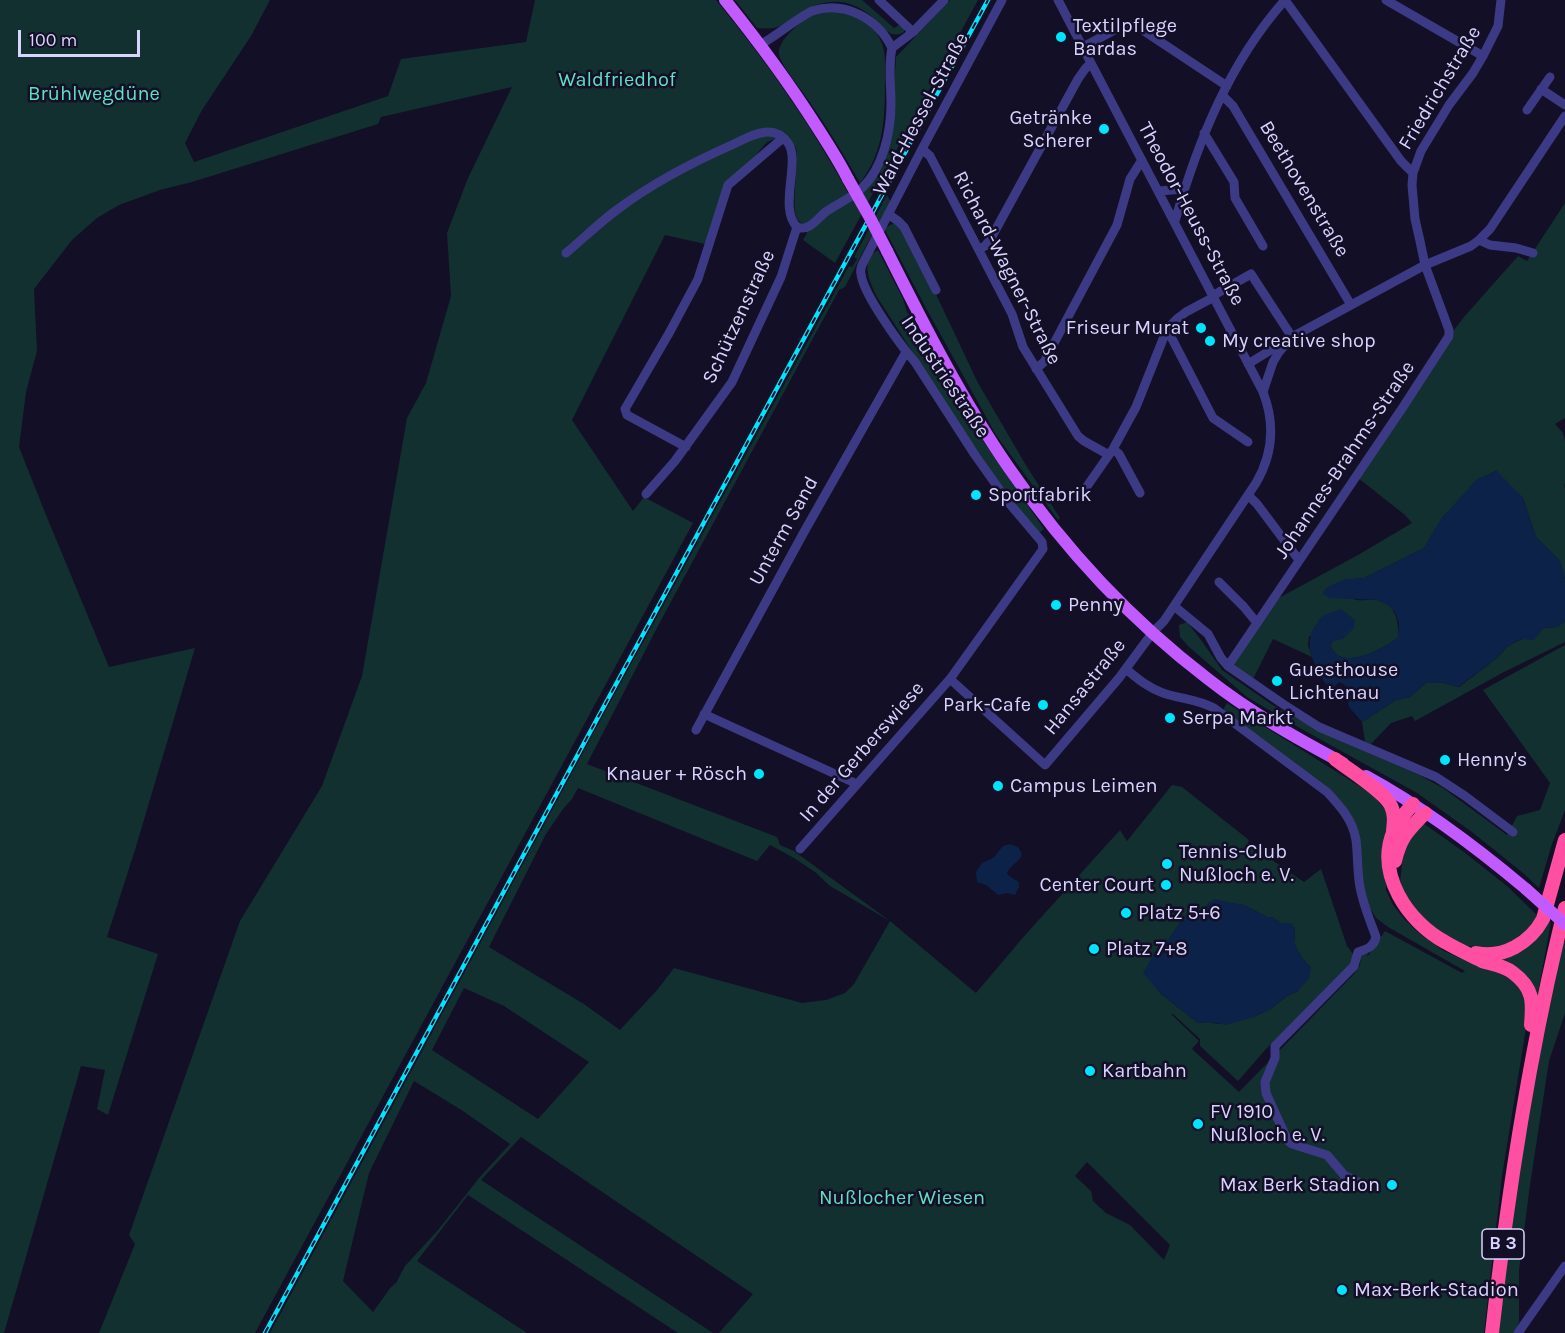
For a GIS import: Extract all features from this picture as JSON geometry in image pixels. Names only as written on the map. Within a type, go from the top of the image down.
[{"type":"highway","points":[[1335,759],[1383,796],[1391,806],[1394,817],[1389,865],[1401,901],[1417,922],[1437,937],[1483,961],[1512,972],[1524,983],[1533,1003],[1531,1026],[1534,1044]]},
{"type":"highway","points":[[1393,831],[1413,804]]},
{"type":"highway","points":[[1393,878],[1403,837],[1425,813]]},
{"type":"highway","points":[[1457,948],[1493,954],[1512,949],[1531,937],[1543,919],[1565,840]]},
{"type":"highway","name":"B 3","points":[[1492,1333],[1515,1155],[1534,1044],[1565,908]]},
{"type":"main road","points":[[725,0],[760,45],[839,162],[943,359],[986,433],[1048,521],[1081,560],[1153,632],[1188,664],[1224,692],[1258,715],[1413,804],[1484,854],[1565,924]]},
{"type":"street","points":[[879,0],[913,32]]},
{"type":"street","points":[[892,48],[913,32],[944,0]]},
{"type":"street","name":"Waid-Hessel-Straße","points":[[888,213],[1002,0]]},
{"type":"street","name":"Theodor-Heuss-Straße","points":[[1058,0],[1263,392],[1270,419],[1270,449],[1262,473],[1164,621],[1153,632]]},
{"type":"street","points":[[1174,221],[1204,133],[1222,95],[1249,47],[1285,0],[1401,161],[1413,173]]},
{"type":"street","points":[[1386,0],[1483,56]]},
{"type":"street","name":"Friedrichstraße","points":[[1425,265],[1415,219],[1413,173],[1421,151],[1483,56],[1498,26],[1501,0]]},
{"type":"street","points":[[566,253],[623,205],[653,185],[733,144],[762,133],[773,132],[783,138],[791,149],[789,198],[792,220],[797,227],[809,227],[827,211],[862,188],[877,168],[886,143],[891,106],[890,59],[892,48],[888,40],[868,17],[855,9],[837,5],[812,10],[760,45]]},
{"type":"street","points":[[1083,48],[1122,26],[1135,25],[1227,86]]},
{"type":"street","points":[[979,249],[990,240],[1078,79],[1091,63]]},
{"type":"street","points":[[1527,110],[1550,77]]},
{"type":"street","points":[[1541,89],[1565,105]]},
{"type":"street","name":"Beethovenstraße","points":[[1222,95],[1233,106],[1351,305]]},
{"type":"street","points":[[1248,364],[1292,337],[1425,265],[1466,249],[1479,240],[1490,229],[1565,116]]},
{"type":"street","points":[[1204,133],[1234,182],[1235,198],[1263,246]]},
{"type":"street","points":[[686,447],[627,415],[625,409],[700,276],[728,185],[783,138]]},
{"type":"street","name":"Richard-Wagner-Straße","points":[[922,148],[930,156],[979,249],[1012,314],[1023,347],[1036,369],[1078,436],[1084,441],[1111,452]]},
{"type":"street","points":[[1036,369],[1044,362],[1117,225],[1130,179],[1142,160]]},
{"type":"street","points":[[1159,191],[1184,189]]},
{"type":"street","points":[[888,213],[904,227],[936,290]]},
{"type":"street","name":"Industriestraße","points":[[888,213],[862,265],[861,275],[871,300],[975,455],[1009,503],[1042,543],[1042,551]]},
{"type":"street","name":"Schützenstraße","points":[[645,494],[686,447],[732,382],[781,277],[797,227]]},
{"type":"street","points":[[1479,240],[1490,245],[1516,248],[1533,253]]},
{"type":"street","name":"Johannes-Brahms-Straße","points":[[1228,666],[1449,336],[1448,327],[1425,265]]},
{"type":"street","points":[[1083,492],[1111,452],[1136,407],[1167,329],[1186,312],[1251,274],[1292,337]]},
{"type":"street","points":[[1167,329],[1213,417],[1248,442]]},
{"type":"street","points":[[1263,392],[1273,362],[1292,337]]},
{"type":"street","name":"Unterm Sand","points":[[696,730],[809,522],[906,352]]},
{"type":"street","points":[[1111,452],[1119,454],[1140,493]]},
{"type":"street","points":[[1248,495],[1299,560]]},
{"type":"street","name":"In der Gerberswiese","points":[[800,849],[950,679],[1042,551]]},
{"type":"street","points":[[1219,582],[1257,623]]},
{"type":"street","points":[[1174,606],[1208,633],[1221,658],[1228,666],[1282,704],[1319,727],[1436,777],[1513,832]]},
{"type":"street","name":"Hansastraße","points":[[950,679],[1045,765],[1126,669],[1153,632]]},
{"type":"street","points":[[1126,669],[1162,693],[1197,701],[1214,708],[1327,792],[1350,820],[1356,838],[1359,886],[1376,937],[1375,942],[1371,947],[1358,952],[1354,966],[1275,1046],[1275,1058],[1264,1085],[1288,1141],[1327,1155],[1344,1175],[1366,1186]]},
{"type":"street","points":[[704,714],[857,784]]},
{"type":"street","points":[[1518,1333],[1565,1266]]},
{"type":"green space","points":[[0,0],[270,0],[251,36],[202,110],[185,143],[194,162],[388,96],[401,59],[526,42],[535,0],[716,0],[789,97],[852,200],[881,169],[890,144],[896,57],[950,0],[978,0],[835,263],[803,240],[807,233],[795,209],[796,149],[787,137],[767,142],[721,196],[705,244],[665,235],[572,420],[633,511],[644,497],[693,523],[255,1333],[99,1333],[135,1244],[129,1235],[240,921],[322,786],[362,676],[407,418],[426,383],[451,296],[447,233],[468,178],[512,87],[381,117],[378,124],[160,190],[119,205],[97,218],[72,240],[34,289],[37,351],[26,392],[19,447],[109,667],[195,648],[107,937],[158,954],[108,1115],[97,1109],[105,1070],[81,1066],[4,1333],[0,1333]]},
{"type":"green space","points":[[735,0],[862,0],[894,28],[899,25],[904,32],[889,33],[863,10],[840,2],[814,6],[778,27],[757,28]]},
{"type":"green space","points":[[845,11],[876,32],[885,56],[885,105],[882,132],[874,158],[860,183],[779,55],[779,49],[787,36],[806,19],[817,13]]},
{"type":"green space","name":"Nußlocher Wiesen","points":[[887,195],[891,202],[845,287],[839,290],[659,624],[587,764],[777,837],[780,845],[794,851],[890,921],[976,993],[1120,830],[1127,841],[1172,785],[1182,787],[1249,840],[1248,843],[1253,847],[1304,882],[1321,869],[1347,946],[1355,960],[1266,1049],[1238,1081],[1200,1046],[1200,1039],[1171,1014],[1199,1041],[1192,1049],[1239,1092],[1354,974],[1360,965],[1361,956],[1364,952],[1368,953],[1367,957],[1385,931],[1462,973],[1465,971],[1376,918],[1366,898],[1352,818],[1345,806],[1329,789],[1223,710],[1227,703],[1372,794],[1387,812],[1386,890],[1393,905],[1420,934],[1444,951],[1515,981],[1526,995],[1528,1016],[1502,1176],[1484,1333],[719,1333],[753,1294],[521,1137],[481,1180],[713,1333],[678,1333],[468,1195],[417,1261],[527,1333],[270,1333],[599,723],[849,266],[852,267],[857,259],[854,257]],"holes":[[[578,788],[757,861],[770,845],[815,872],[830,886],[890,921],[854,984],[845,993],[826,1000],[802,1003],[674,968],[620,1030],[584,1004],[489,947],[546,834]],[[1210,902],[1244,905],[1295,928],[1294,944],[1311,968],[1298,991],[1287,996],[1271,1009],[1253,1017],[1217,1024],[1198,1023],[1160,993],[1155,952],[1169,939],[1184,917],[1204,909]],[[464,988],[504,1006],[589,1062],[538,1119],[432,1050]],[[414,1081],[463,1111],[510,1144],[405,1266],[396,1283],[373,1312],[343,1281],[369,1173]],[[1087,1162],[1170,1245],[1164,1260],[1130,1225],[1106,1213],[1093,1201],[1091,1191],[1075,1176]]]},
{"type":"green space","points":[[1565,203],[1565,418],[1555,424],[1563,433],[1565,441],[1565,579],[1560,561],[1536,537],[1523,498],[1496,471],[1477,480],[1442,518],[1424,548],[1364,578],[1346,580],[1325,589],[1353,599],[1377,600],[1388,605],[1397,620],[1398,638],[1382,648],[1352,658],[1335,653],[1330,645],[1333,641],[1309,636],[1308,645],[1312,657],[1273,639],[1253,679],[1234,665],[1275,600],[1412,523],[1358,478],[1439,359],[1454,330],[1518,256],[1527,261]]},
{"type":"green space","points":[[897,222],[934,290],[978,383],[1060,518],[1058,520],[996,435],[927,310],[884,228]]},
{"type":"green space","points":[[878,250],[903,299],[907,312],[983,441],[1044,529],[1038,534],[975,447],[877,297],[867,266],[872,255]]},
{"type":"green space","points":[[1565,621],[1565,642],[1504,672],[1415,721],[1412,716],[1391,723],[1371,744],[1365,742],[1362,722],[1396,700],[1410,697],[1427,682],[1459,687],[1497,658],[1508,646],[1544,628],[1557,627]]},
{"type":"green space","points":[[1187,622],[1222,670],[1271,704],[1343,742],[1443,788],[1507,835],[1517,816],[1540,810],[1550,783],[1483,690],[1565,645],[1565,810],[1539,888],[1472,832],[1417,793],[1247,697],[1180,637],[1179,625]]},
{"type":"green space","points":[[1423,823],[1507,886],[1539,917],[1514,943],[1494,949],[1467,946],[1435,930],[1411,907],[1400,883],[1402,863],[1406,845]]},
{"type":"green space","points":[[1551,922],[1537,998],[1488,958]]},
{"type":"green space","points":[[1563,940],[1565,942],[1565,1013],[1549,1061],[1530,1185],[1519,1270],[1519,1322],[1515,1333],[1498,1333],[1525,1136]]},
{"type":"water","points":[[1497,471],[1523,498],[1536,537],[1560,561],[1565,579],[1565,621],[1557,627],[1544,628],[1534,640],[1521,639],[1508,646],[1497,658],[1458,687],[1427,682],[1410,697],[1396,700],[1362,722],[1349,707],[1345,685],[1339,682],[1330,691],[1320,675],[1310,649],[1312,632],[1321,617],[1341,609],[1355,620],[1354,628],[1343,639],[1333,641],[1330,645],[1335,653],[1352,658],[1373,652],[1398,637],[1399,623],[1395,612],[1388,605],[1377,600],[1329,598],[1323,594],[1325,589],[1346,579],[1364,578],[1424,548],[1442,518],[1477,479]]},
{"type":"water","points":[[1010,844],[1018,847],[1022,854],[1007,873],[1019,882],[1019,887],[1015,895],[1007,893],[998,895],[986,885],[977,882],[976,872],[982,863],[993,858],[1003,846]]},
{"type":"water","points":[[1214,899],[1244,905],[1281,923],[1291,923],[1295,928],[1294,944],[1311,968],[1309,978],[1298,991],[1287,996],[1271,1009],[1226,1025],[1198,1023],[1160,993],[1143,973],[1155,952],[1169,939],[1184,917],[1204,909]]},
{"type":"railway","points":[[265,1333],[988,0]]},
{"type":"place","name":"Textilpflege Bardas","points":[[1061,37]]},
{"type":"place","name":"Getränke Scherer","points":[[1104,129]]},
{"type":"place","name":"Friseur Murat","points":[[1201,328]]},
{"type":"place","name":"My creative shop","points":[[1210,341]]},
{"type":"place","name":"Sportfabrik","points":[[976,495]]},
{"type":"place","name":"Penny","points":[[1056,605]]},
{"type":"place","name":"Guesthouse Lichtenau","points":[[1277,681]]},
{"type":"place","name":"Park-Cafe","points":[[1043,705]]},
{"type":"place","name":"Serpa Markt","points":[[1170,718]]},
{"type":"place","name":"Henny's","points":[[1445,760]]},
{"type":"place","name":"Knauer + Rösch","points":[[759,774]]},
{"type":"place","name":"Campus Leimen","points":[[998,786]]},
{"type":"place","name":"Tennis-Club Nußloch e. V.","points":[[1167,864]]},
{"type":"place","name":"Center Court","points":[[1166,885]]},
{"type":"place","name":"Platz 5+6","points":[[1126,913]]},
{"type":"place","name":"Platz 7+8","points":[[1094,949]]},
{"type":"place","name":"Kartbahn","points":[[1090,1071]]},
{"type":"place","name":"FV 1910 Nußloch e. V.","points":[[1198,1124]]},
{"type":"place","name":"Max Berk Stadion","points":[[1392,1185]]},
{"type":"place","name":"Max-Berk-Stadion","points":[[1342,1290]]},
{"type":"park label","name":"Waldfriedhof","points":[[617,80]]},
{"type":"park label","name":"Brühlwegdüne","points":[[94,94]]}]
